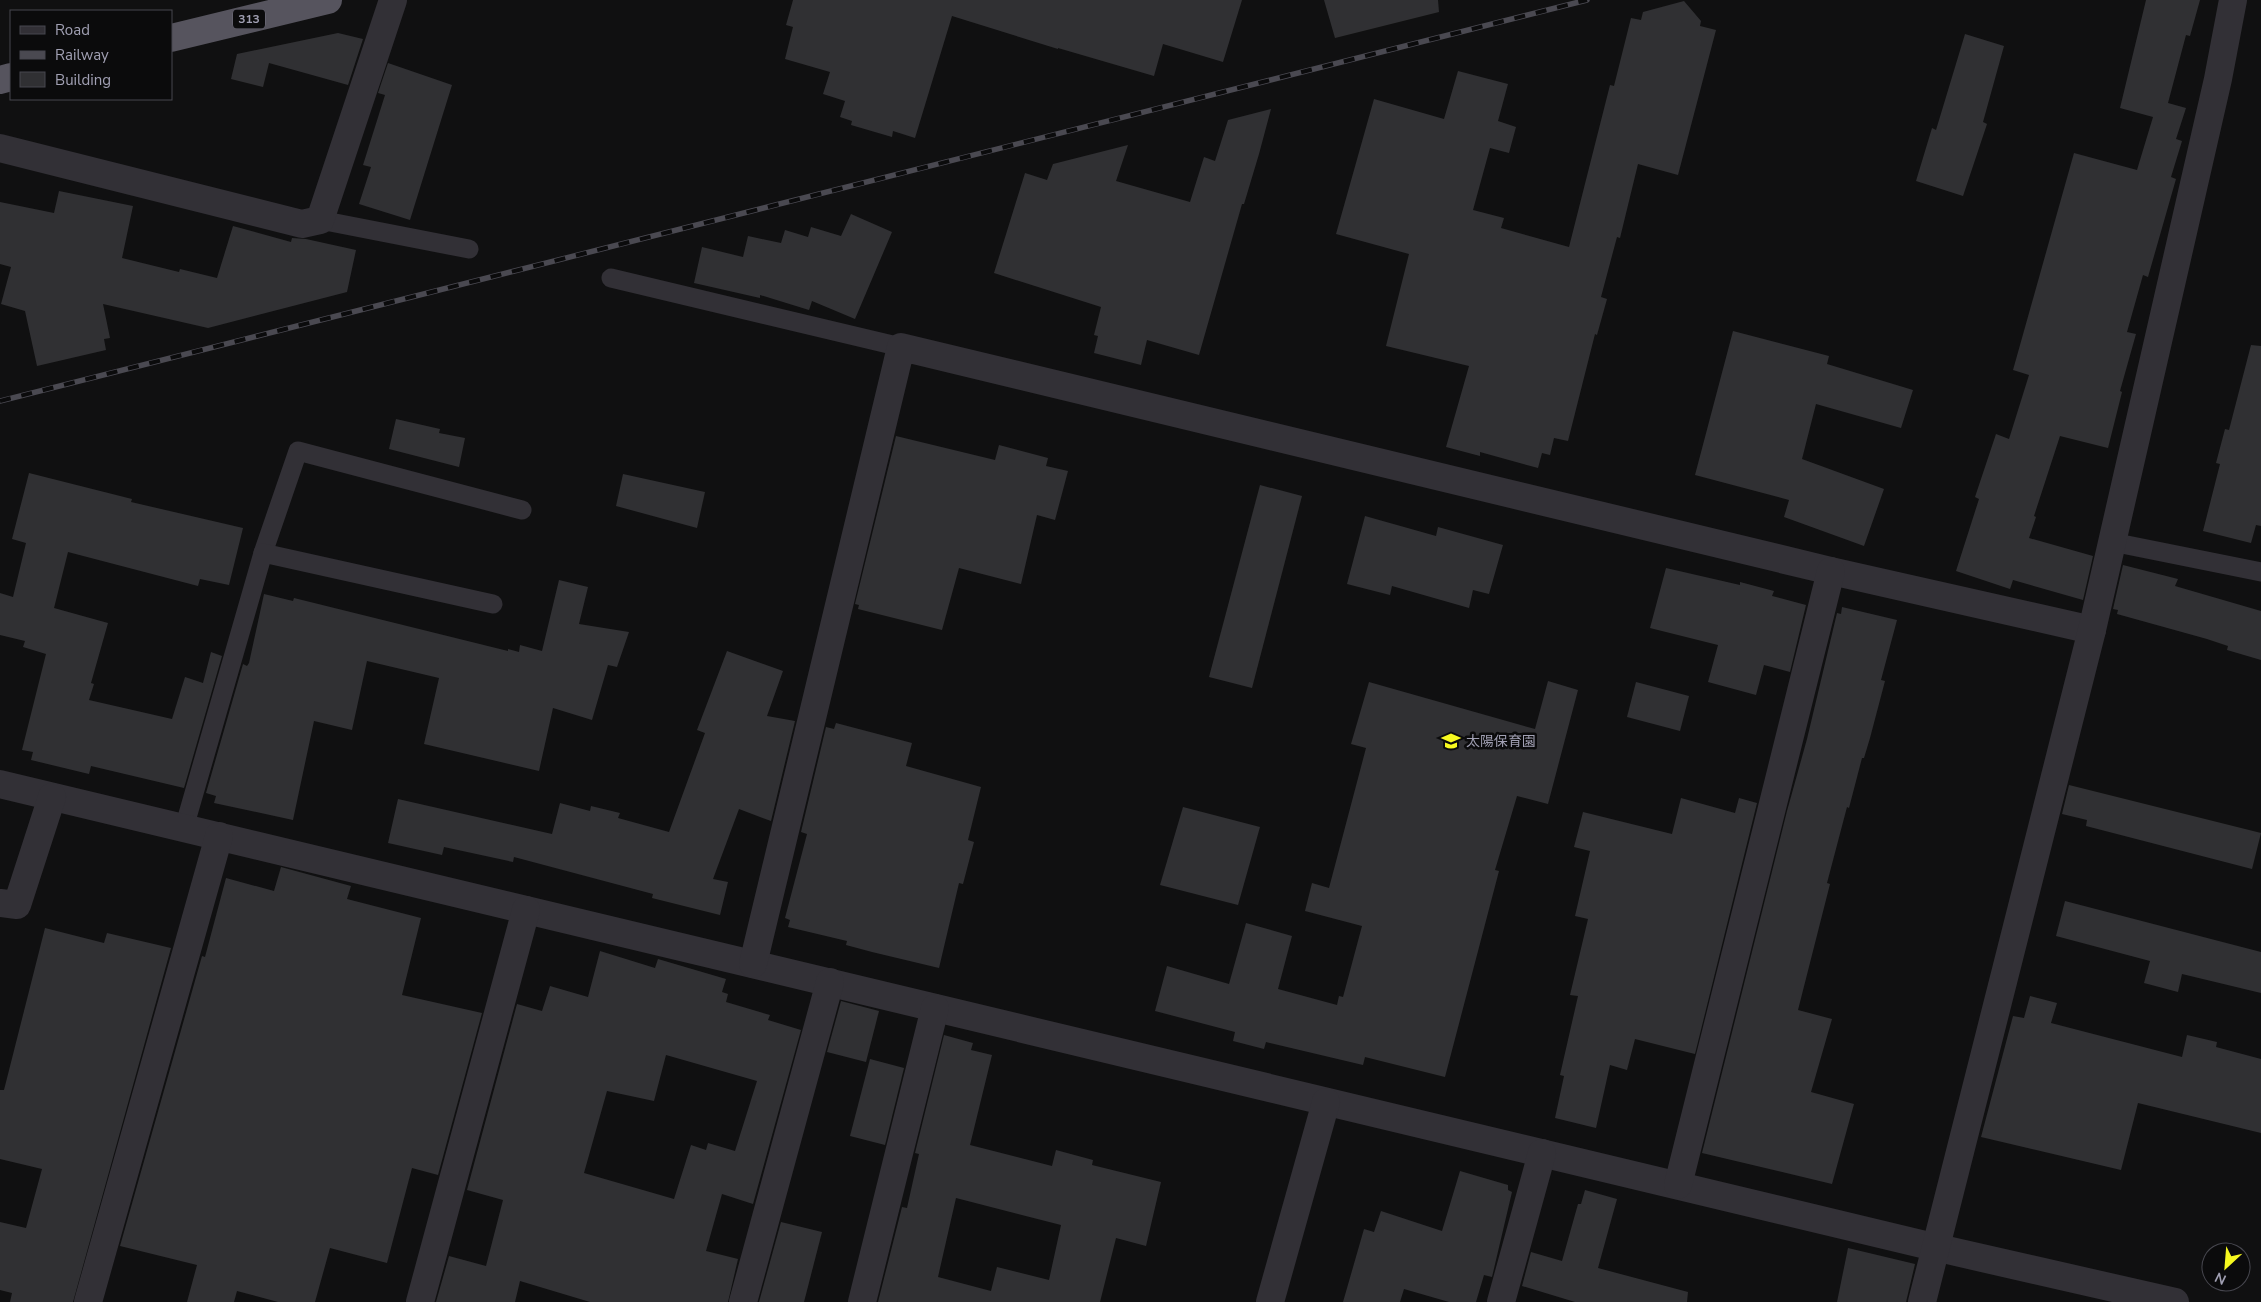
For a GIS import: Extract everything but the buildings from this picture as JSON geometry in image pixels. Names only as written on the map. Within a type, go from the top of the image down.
[{"type":"highway","name":"313","points":[[172,38],[328,0]]},
{"type":"street","points":[[0,148],[302,224],[320,220],[393,0]]},
{"type":"street","points":[[1922,1302],[1934,1247],[2092,630],[2216,88],[2233,0]]},
{"type":"street","points":[[753,964],[900,347],[1831,570],[2092,630]]},
{"type":"street","points":[[1678,1185],[1831,570]]},
{"type":"street","points":[[0,784],[1934,1247],[2175,1302]]},
{"type":"street","points":[[0,903],[17,905],[52,797]]},
{"type":"street","points":[[88,1302],[219,836]]},
{"type":"street","points":[[420,1302],[526,910]]},
{"type":"street","points":[[743,1302],[830,982]]},
{"type":"street","points":[[862,1302],[935,1008]]},
{"type":"street","points":[[1270,1302],[1326,1102]]},
{"type":"street","points":[[1501,1302],[1542,1153]]},
{"type":"lane","points":[[320,220],[469,249]]},
{"type":"lane","points":[[611,278],[900,347]]},
{"type":"lane","points":[[184,828],[263,553],[298,451],[522,510]]},
{"type":"lane","points":[[2112,542],[2261,572]]},
{"type":"lane","points":[[263,553],[493,604]]},
{"type":"railway","points":[[0,401],[1587,0]]},
{"type":"place","name":"太陽保育園","points":[[1451,741]]}]
